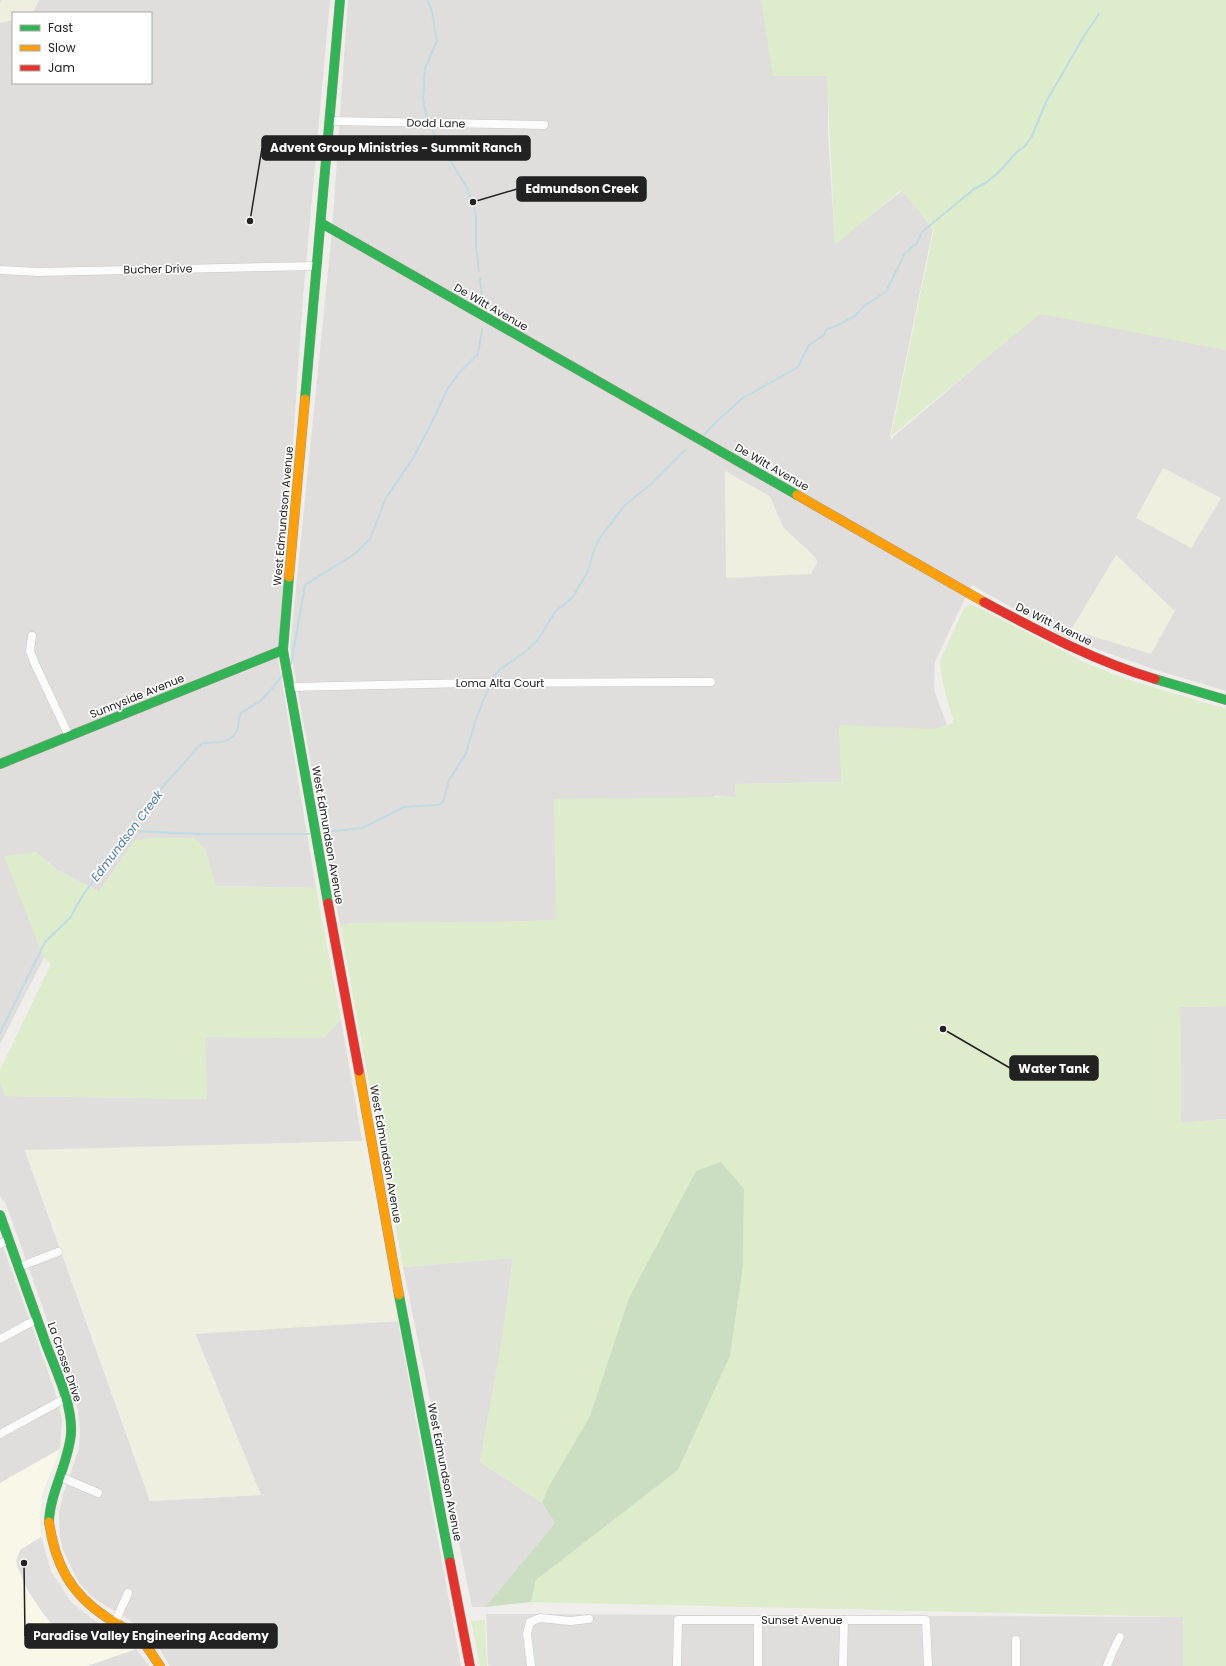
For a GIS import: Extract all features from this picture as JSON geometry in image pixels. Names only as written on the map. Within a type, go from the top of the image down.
[{"type":"street","name":"West Edmundson Avenue","points":[[340,0],[283,650],[403,1317],[470,1666]]},
{"type":"street","name":"Dodd Lane","points":[[329,122],[544,125]]},
{"type":"street","name":"De Witt Avenue","points":[[321,223],[966,592],[1059,642],[1148,677],[1226,700]]},
{"type":"street","name":"Bucher Drive","points":[[0,270],[38,272],[316,266]]},
{"type":"street","points":[[32,636],[30,651],[69,736]]},
{"type":"street","name":"Sunnyside Avenue","points":[[0,764],[283,650]]},
{"type":"street","name":"Loma Alta Court","points":[[290,687],[472,682],[711,682]]},
{"type":"street","name":"La Crosse Drive","points":[[0,1215],[66,1398],[71,1416],[69,1454],[54,1494],[49,1521],[52,1544],[63,1574],[75,1590],[97,1611],[141,1640],[160,1666]]},
{"type":"street","points":[[0,1244],[9,1239]]},
{"type":"street","points":[[19,1267],[58,1252]]},
{"type":"street","points":[[0,1339],[37,1319]]},
{"type":"street","points":[[0,1434],[66,1398]]},
{"type":"street","points":[[61,1477],[98,1493]]},
{"type":"street","points":[[115,1622],[128,1593]]},
{"type":"street","points":[[531,1666],[527,1634],[530,1622],[540,1618],[570,1621],[588,1619]]},
{"type":"street","name":"Sunset Avenue","points":[[678,1666],[678,1620],[926,1620],[928,1666]]},
{"type":"street","points":[[758,1620],[758,1666]]},
{"type":"street","points":[[843,1666],[844,1620]]},
{"type":"street","points":[[1107,1666],[1120,1637]]},
{"type":"street","points":[[1016,1640],[1016,1666]]},
{"type":"shaded area","points":[[0,0],[330,0],[303,298],[278,658],[316,888],[215,886],[205,849],[135,840],[99,892],[56,869],[36,852],[20,896],[44,958],[0,1044]]},
{"type":"shaded area","points":[[348,0],[763,0],[828,76],[828,136],[835,243],[903,190],[933,229],[890,436],[892,440],[893,437],[1039,313],[1226,350],[1226,691],[1153,669],[1066,638],[972,585],[935,662],[934,690],[947,725],[934,729],[841,782],[735,784],[736,797],[714,796],[556,920],[502,922],[352,923],[340,925],[290,648],[332,231]]},
{"type":"shaded area","points":[[1226,1006],[1226,1119],[1181,1123],[1180,1007]]},
{"type":"shaded area","points":[[341,1019],[362,1141],[25,1151],[150,1501],[261,1495],[195,1333],[398,1321],[461,1666],[170,1666],[155,1641],[137,1625],[95,1599],[79,1583],[63,1550],[60,1536],[59,1514],[63,1494],[79,1449],[80,1430],[78,1410],[6,1204],[0,1196],[0,1081],[6,1096],[206,1099],[204,1037],[323,1038]]},
{"type":"shaded area","points":[[0,1238],[55,1391],[62,1420],[60,1449],[0,1483]]},
{"type":"shaded area","points":[[513,1258],[502,1340],[480,1462],[542,1503],[555,1523],[485,1607],[472,1607],[403,1267]]},
{"type":"shaded area","points":[[60,1449],[43,1492],[41,1502],[41,1537],[45,1555],[51,1571],[71,1602],[81,1611],[127,1641],[136,1649],[87,1666],[0,1666],[0,1483]]},
{"type":"shaded area","points":[[41,1537],[51,1571],[71,1602],[91,1618],[113,1632],[82,1644],[77,1644],[55,1628],[45,1616],[28,1591],[16,1561],[20,1550]]},
{"type":"shaded area","points":[[486,1614],[1183,1617],[1183,1666],[494,1666],[488,1665]]},
{"type":"shaded area","points":[[136,1649],[149,1666],[87,1666]]},
{"type":"green space","points":[[2,0],[39,0],[33,12],[12,12],[12,20],[0,23],[0,4]]},
{"type":"green space","points":[[761,0],[1226,0],[1226,350],[1040,314],[891,436],[934,229],[901,190],[835,245],[827,76],[773,76]]},
{"type":"green space","points":[[1163,468],[1221,498],[1191,548],[1136,518]]},
{"type":"green space","points":[[725,471],[770,496],[783,527],[816,558],[817,563],[811,574],[726,578]]},
{"type":"green space","points":[[1116,555],[1175,611],[1151,654],[1071,630]]},
{"type":"green space","points":[[971,604],[1088,664],[1129,680],[1226,709],[1226,1006],[1180,1007],[1181,1123],[1226,1119],[1226,1666],[1183,1666],[1183,1617],[531,1602],[536,1580],[678,1470],[730,1356],[743,1266],[744,1189],[629,1298],[590,1416],[549,1486],[542,1503],[480,1462],[502,1340],[513,1258],[403,1267],[340,925],[352,923],[502,922],[556,920],[554,799],[736,797],[735,784],[841,782],[839,725],[934,729],[954,723],[942,680],[940,661],[964,608]]},
{"type":"green space","points":[[150,838],[193,838],[205,849],[216,886],[316,888],[341,1019],[323,1038],[205,1037],[207,1099],[5,1096],[0,1081],[0,1070],[51,964],[44,958],[4,856],[36,852],[56,869],[99,892],[135,840]]},
{"type":"green space","points":[[362,1141],[398,1321],[195,1334],[261,1495],[150,1501],[91,1330],[25,1150]]},
{"type":"green space","points":[[721,1162],[744,1189],[743,1266],[730,1356],[678,1470],[536,1580],[531,1602],[485,1607],[555,1523],[542,1503],[549,1486],[590,1416],[629,1298],[696,1171]]},
{"type":"green space","points":[[485,1620],[487,1666],[480,1666],[471,1621]]},
{"type":"waterway","name":"Edmundson Creek","points":[[427,0],[431,8],[437,41],[425,68],[423,99],[427,118]]},
{"type":"waterway","points":[[704,435],[718,420],[743,398],[798,367],[809,345],[824,335],[827,329],[855,316],[864,306],[886,292],[905,253],[917,243],[922,232],[974,189],[984,184],[997,174],[1017,152],[1025,146],[1032,136],[1046,102],[1084,36],[1099,14]]},
{"type":"waterway","name":"Edmundson Creek","points":[[433,132],[467,188],[473,202],[476,216],[476,247],[479,271]]},
{"type":"waterway","name":"Edmundson Creek","points":[[480,278],[483,308]]},
{"type":"waterway","name":"Edmundson Creek","points":[[291,664],[305,585],[356,553],[370,539],[386,498],[413,458],[447,390],[458,374],[478,354],[482,329]]},
{"type":"waterway","points":[[491,680],[499,670],[521,655],[538,640],[555,612],[573,597],[588,571],[599,539],[625,505],[651,484],[685,450]]},
{"type":"waterway","name":"Edmundson Creek","points":[[0,1033],[45,942],[70,918],[83,895],[157,793],[202,743],[223,742],[232,737],[238,728],[241,713],[262,700],[283,675]]},
{"type":"waterway","points":[[324,832],[362,828],[404,807],[438,805],[443,802],[449,780],[466,753],[476,719],[488,689]]},
{"type":"waterway","points":[[131,831],[202,834],[309,834]]},
{"type":"traffic: fast","points":[[305,399],[340,0]]},
{"type":"traffic: fast","points":[[321,223],[797,495]]},
{"type":"traffic: fast","points":[[289,577],[283,650],[328,903]]},
{"type":"traffic: fast","points":[[0,764],[283,650]]},
{"type":"traffic: fast","points":[[1155,679],[1226,700]]},
{"type":"traffic: fast","points":[[0,1215],[63,1388],[67,1400],[71,1423],[69,1445],[52,1500],[49,1522]]},
{"type":"traffic: fast","points":[[399,1295],[450,1562]]},
{"type":"traffic: slow","points":[[289,577],[305,399]]},
{"type":"traffic: slow","points":[[797,495],[984,602]]},
{"type":"traffic: slow","points":[[359,1071],[399,1295]]},
{"type":"traffic: slow","points":[[49,1522],[55,1551],[66,1576],[74,1587],[93,1608],[139,1638],[160,1666]]},
{"type":"traffic: jam","points":[[984,602],[1089,654],[1132,672],[1155,679]]},
{"type":"traffic: jam","points":[[328,903],[359,1071]]},
{"type":"traffic: jam","points":[[450,1562],[470,1666]]},
{"type":"place","name":"Edmundson Creek","points":[[473,202]]},
{"type":"place","name":"Advent Group Ministries - Summit Ranch","points":[[250,221]]},
{"type":"place","name":"Water Tank","points":[[943,1029]]},
{"type":"place","name":"Paradise Valley Engineering Academy","points":[[24,1563]]}]
